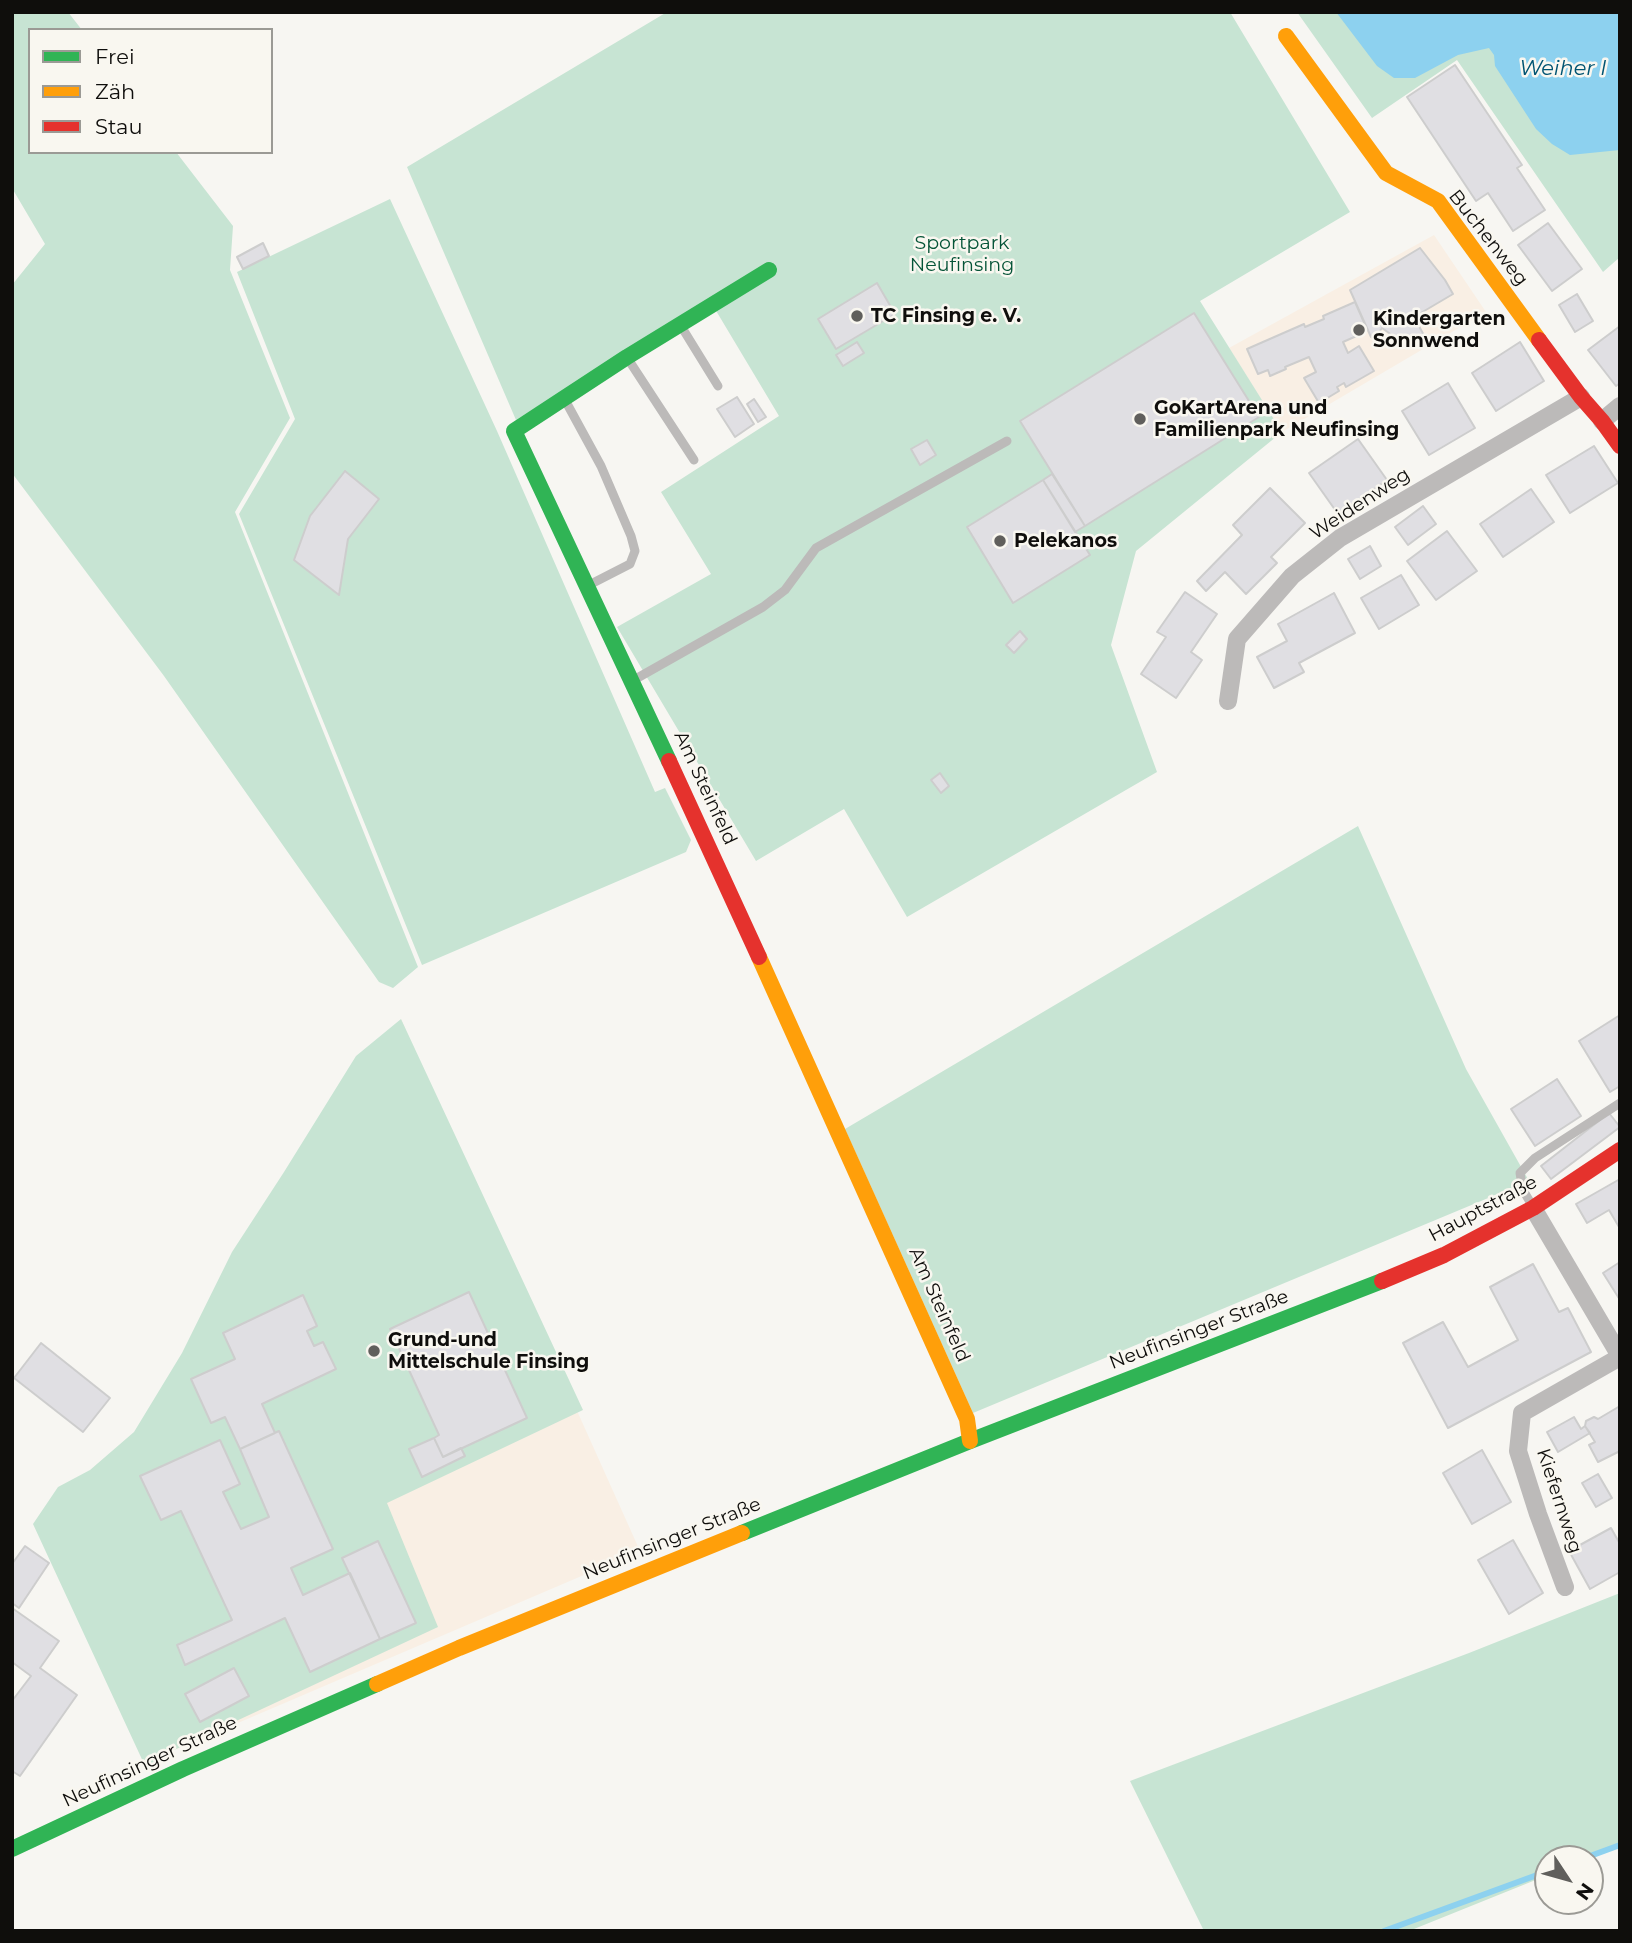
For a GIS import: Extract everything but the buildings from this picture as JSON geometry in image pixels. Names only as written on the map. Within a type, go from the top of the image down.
[{"type":"street","name":"Buchenweg","points":[[1286,36],[1387,173],[1438,201],[1620,446]]},
{"type":"street","name":"Am Steinfeld","points":[[769,270],[627,357],[514,431],[714,856],[962,1407],[967,1419],[970,1441]]},
{"type":"street","name":"Weidenweg","points":[[1228,701],[1237,639],[1292,576],[1340,538],[1581,397]]},
{"type":"street","points":[[1602,421],[1620,406]]},
{"type":"street","name":"Hauptstraße","points":[[1358,1291],[1444,1255],[1534,1209],[1620,1150]]},
{"type":"street","points":[[1534,1209],[1618,1351]]},
{"type":"street","name":"Neufinsinger Straße","points":[[12,1849],[183,1769],[452,1651],[970,1441],[1358,1291]]},
{"type":"street","name":"Kiefernweg","points":[[1565,1587],[1518,1451],[1522,1413],[1618,1351]]},
{"type":"lane","points":[[680,324],[718,386]]},
{"type":"lane","points":[[627,357],[694,460]]},
{"type":"lane","points":[[564,399],[601,466],[635,551],[630,564],[586,586]]},
{"type":"lane","points":[[631,682],[764,607],[785,590],[816,548],[1007,440]]},
{"type":"lane","points":[[1534,1209],[1523,1190],[1520,1173],[1535,1158],[1620,1103]]},
{"type":"shaded area","name":"Kindergarten Sonnwend","points":[[1434,235],[1486,312],[1282,432],[1229,348]]},
{"type":"shaded area","name":"Grund-und Mittelschule Finsing","points":[[401,1019],[640,1551],[149,1761]]},
{"type":"green space","points":[[12,12],[68,12],[80,28],[28,28],[28,154],[178,154],[233,226],[230,270],[290,418],[235,512],[418,967],[393,988],[379,982],[164,676],[12,473],[12,285],[45,244],[12,188]]},
{"type":"green space","name":"Sportpark Neufinsing","points":[[667,12],[1230,12],[1350,212],[1200,301],[1282,432],[1136,551],[1111,645],[1157,772],[907,917],[844,809],[756,861],[617,627],[711,574],[661,492],[779,416],[709,299],[516,420],[407,167]]},
{"type":"green space","points":[[1297,12],[1620,12],[1620,257],[1603,272],[1457,60],[1372,118]]},
{"type":"green space","points":[[390,199],[497,431],[655,792],[665,788],[691,840],[686,852],[422,965],[239,514],[295,419],[237,272]]},
{"type":"green space","points":[[1358,826],[1466,1069],[1529,1181],[973,1413],[845,1129]]},
{"type":"green space","name":"Grund-und Mittelschule Finsing","points":[[401,1019],[583,1410],[387,1503],[438,1627],[159,1757],[146,1768],[33,1524],[58,1487],[90,1470],[134,1432],[182,1353],[232,1252],[356,1056]]},
{"type":"green space","points":[[1620,1593],[1620,1846],[1604,1852],[1604,1845],[1534,1845],[1534,1881],[1409,1931],[1204,1931],[1130,1781]]},
{"type":"water","name":"Weiher I","points":[[1336,12],[1620,12],[1620,150],[1570,155],[1552,144],[1536,129],[1495,66],[1494,55],[1489,48],[1458,55],[1415,78],[1394,78],[1377,66]]},
{"type":"waterway","points":[[1604,1851],[1620,1845]]},
{"type":"waterway","points":[[1384,1931],[1534,1876]]},
{"type":"traffic: fast","points":[[669,761],[514,431],[627,357],[769,270]]},
{"type":"traffic: fast","points":[[742,1533],[1382,1281]]},
{"type":"traffic: fast","points":[[12,1849],[183,1769],[377,1684]]},
{"type":"traffic: slow","points":[[1286,36],[1386,173],[1438,201],[1539,340]]},
{"type":"traffic: slow","points":[[759,957],[967,1419],[970,1441]]},
{"type":"traffic: slow","points":[[377,1684],[742,1533]]},
{"type":"traffic: jam","points":[[1539,340],[1620,446]]},
{"type":"traffic: jam","points":[[669,761],[759,957]]},
{"type":"traffic: jam","points":[[1382,1281],[1444,1255],[1533,1208],[1620,1150]]},
{"type":"place","name":"TC Finsing e. V.","points":[[857,316]]},
{"type":"place","name":"Kindergarten Sonnwend","points":[[1359,330]]},
{"type":"place","name":"GoKartArena und Familienpark Neufinsing","points":[[1140,419]]},
{"type":"place","name":"Pelekanos","points":[[1000,541]]},
{"type":"place","name":"Grund-und Mittelschule Finsing","points":[[374,1351]]}]
